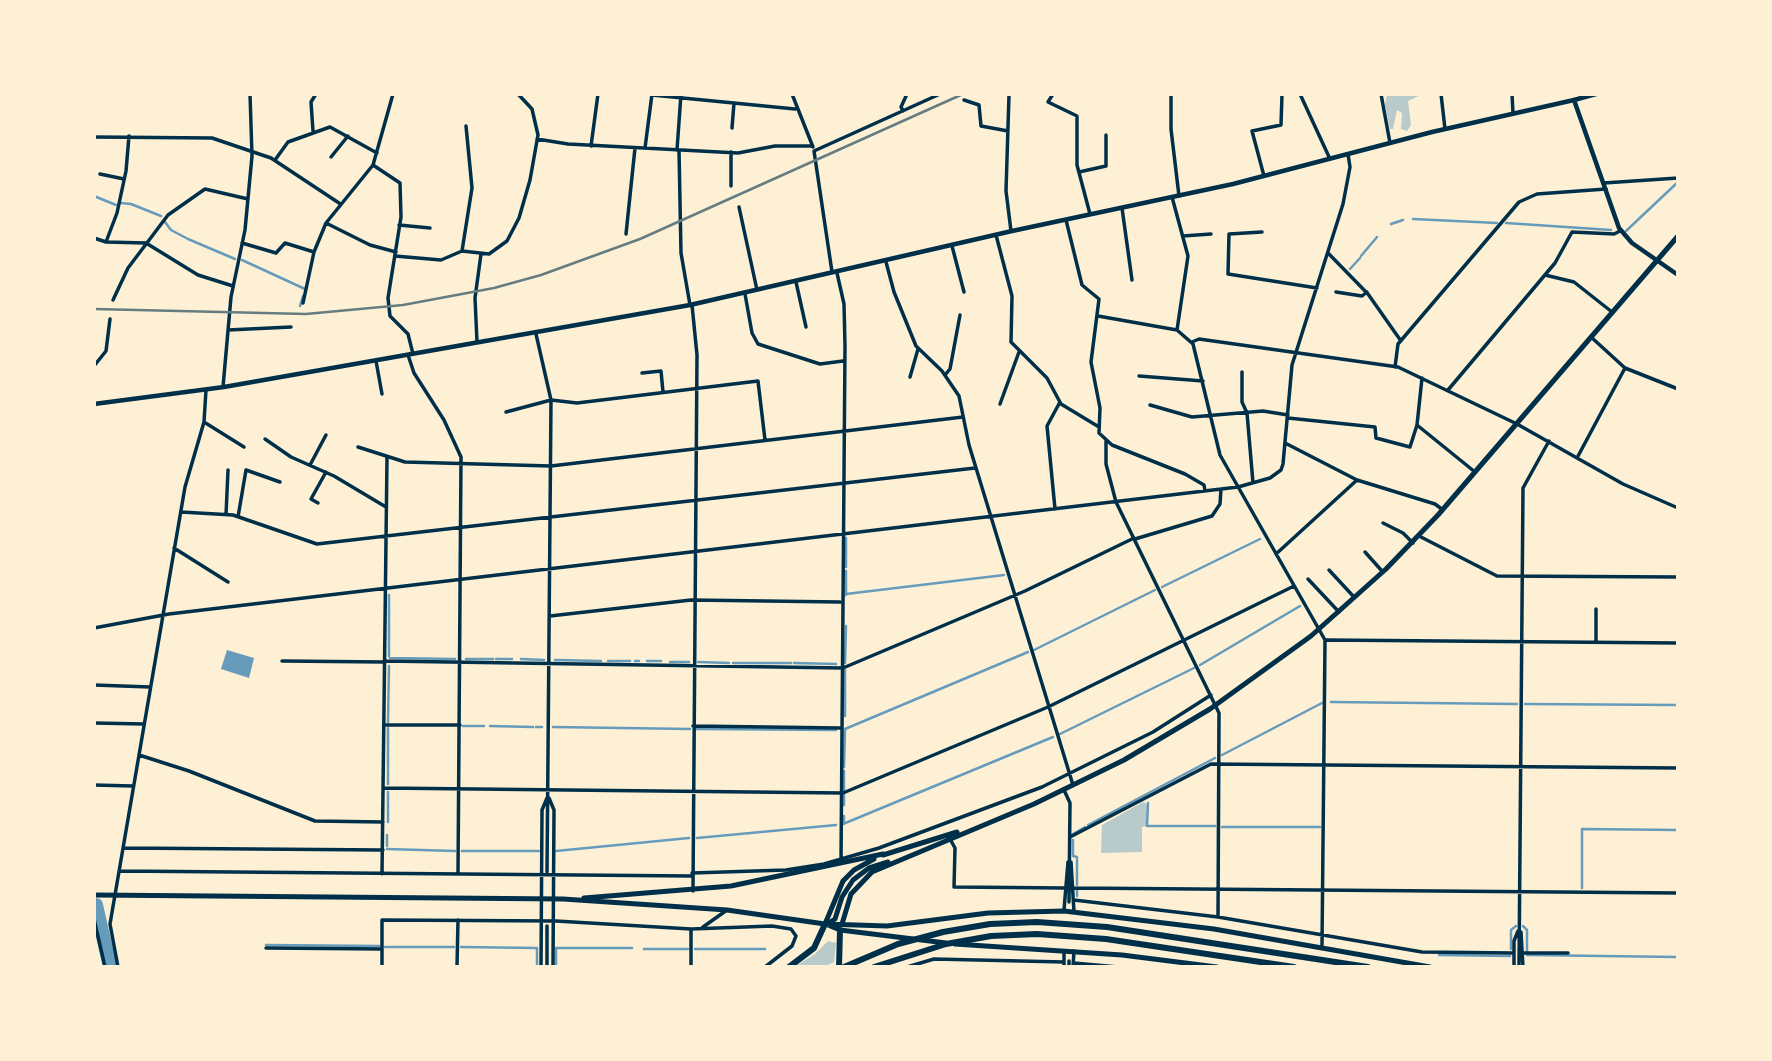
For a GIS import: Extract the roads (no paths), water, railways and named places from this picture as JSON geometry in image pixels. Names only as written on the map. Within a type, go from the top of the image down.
[{"type":"highway","points":[[839,967],[841,927],[848,899],[862,879],[878,869],[1073,786],[1146,748],[1216,705],[1339,612],[1413,543],[1443,510],[1678,236]]},
{"type":"highway","points":[[94,895],[563,899],[693,891],[773,879],[883,854],[983,824]]},
{"type":"highway","points":[[789,967],[814,948],[843,881],[860,866],[883,854]]},
{"type":"highway","points":[[825,924],[835,919],[845,891],[858,875],[876,865],[915,855]]},
{"type":"highway","points":[[563,899],[727,911],[950,943],[1074,951],[1217,967]]},
{"type":"highway","points":[[841,927],[903,925],[988,914],[1064,911],[1139,918],[1322,946],[1430,967]]},
{"type":"highway","points":[[845,967],[898,944],[967,927],[1013,922],[1078,924],[1368,967]]},
{"type":"highway","points":[[874,967],[924,949],[968,939],[1014,935],[1078,936],[1294,967]]},
{"type":"main road","points":[[94,404],[206,390],[536,334],[745,294],[996,234],[1179,196],[1596,94]]},
{"type":"main road","points":[[1574,100],[1620,230],[1678,275]]},
{"type":"street","points":[[223,387],[233,286],[248,199],[252,151],[250,94]]},
{"type":"street","points":[[313,132],[311,102],[316,94]]},
{"type":"street","points":[[303,303],[314,253],[326,223],[339,203],[373,165],[393,94]]},
{"type":"street","points":[[326,223],[370,246],[395,254],[441,260],[462,251],[489,254],[502,247],[516,226],[531,177],[537,139],[532,109],[518,94]]},
{"type":"street","points":[[591,146],[598,94]]},
{"type":"street","points":[[792,94],[795,109],[813,149],[835,274],[844,304],[839,793],[841,862]]},
{"type":"street","points":[[902,111],[907,94]]},
{"type":"street","points":[[537,139],[591,146],[731,152],[775,146],[813,149],[940,94]]},
{"type":"street","points":[[1053,94],[1048,103],[1077,117],[1079,172],[1090,215]]},
{"type":"street","points":[[1171,94],[1170,120],[1179,196]]},
{"type":"street","points":[[1264,176],[1252,131],[1281,125],[1282,94]]},
{"type":"street","points":[[1300,94],[1330,159]]},
{"type":"street","points":[[1381,94],[1390,143]]},
{"type":"street","points":[[1441,94],[1445,129]]},
{"type":"street","points":[[1512,94],[1513,114]]},
{"type":"street","points":[[645,148],[652,95],[795,109]]},
{"type":"street","points":[[1009,95],[1007,199],[1011,231]]},
{"type":"street","points":[[681,96],[678,150],[681,253],[691,305],[696,389],[693,891]]},
{"type":"street","points":[[964,100],[979,106],[981,126],[1007,131]]},
{"type":"street","points":[[732,128],[734,103]]},
{"type":"street","points":[[275,160],[288,142],[330,127],[377,153]]},
{"type":"street","points":[[462,251],[472,188],[466,127]]},
{"type":"street","points":[[106,242],[117,212],[129,135]]},
{"type":"street","points":[[1079,172],[1106,166],[1106,135]]},
{"type":"street","points":[[331,157],[348,136]]},
{"type":"street","points":[[94,137],[206,137],[275,160],[339,203]]},
{"type":"street","points":[[626,234],[635,148]]},
{"type":"street","points":[[731,152],[731,186]]},
{"type":"street","points":[[94,628],[163,615],[1238,487],[1276,475],[1281,470],[1296,353],[1345,198],[1350,163],[1348,154]]},
{"type":"street","points":[[373,165],[400,183],[399,225],[388,298],[389,313],[408,334],[414,373],[449,428],[462,464],[458,874]]},
{"type":"street","points":[[100,174],[124,179]]},
{"type":"street","points":[[1604,183],[1678,178]]},
{"type":"street","points":[[113,300],[122,277],[165,217],[203,189],[248,199]]},
{"type":"street","points":[[1395,367],[1401,341],[1524,198],[1537,194],[1606,189]]},
{"type":"street","points":[[1172,197],[1188,263],[1177,330]]},
{"type":"street","points":[[739,207],[757,291]]},
{"type":"street","points":[[1122,208],[1132,280]]},
{"type":"street","points":[[1066,219],[1082,285],[1100,299],[1091,362],[1099,403],[1099,433],[1106,441],[1185,474],[1204,485],[1205,491]]},
{"type":"street","points":[[399,225],[430,228]]},
{"type":"street","points":[[1448,390],[1545,275],[1572,232],[1614,234],[1620,230]]},
{"type":"street","points":[[1262,232],[1229,234],[1228,274],[1317,288]]},
{"type":"street","points":[[996,234],[1012,296],[1010,337],[1019,352],[1047,378],[1060,402],[1099,427]]},
{"type":"street","points":[[1183,236],[1211,234]]},
{"type":"street","points":[[94,238],[106,242],[146,243],[198,275],[233,286]]},
{"type":"street","points":[[242,243],[276,253],[285,243],[314,253]]},
{"type":"street","points":[[952,246],[964,292]]},
{"type":"street","points":[[1328,253],[1367,292],[1401,341]]},
{"type":"street","points":[[477,342],[475,292],[481,254]]},
{"type":"street","points":[[886,262],[896,298],[918,349],[957,390],[975,468],[1073,786]]},
{"type":"street","points":[[1545,275],[1574,282],[1612,312]]},
{"type":"street","points":[[796,282],[806,327]]},
{"type":"street","points":[[1336,292],[1362,296],[1367,292]]},
{"type":"street","points":[[745,294],[752,333],[758,344],[820,364],[843,361]]},
{"type":"street","points":[[1098,316],[1177,330],[1192,342],[1204,381],[1220,454],[1325,640],[1322,946]]},
{"type":"street","points":[[945,375],[950,369],[960,317],[966,322]]},
{"type":"street","points":[[94,366],[106,351],[110,319]]},
{"type":"street","points":[[228,330],[291,327]]},
{"type":"street","points":[[536,334],[551,400],[547,872]]},
{"type":"street","points":[[1591,337],[1625,368],[1678,388]]},
{"type":"street","points":[[1192,342],[1199,339],[1395,367],[1517,424],[1623,484],[1678,508]]},
{"type":"street","points":[[910,377],[918,349]]},
{"type":"street","points":[[1000,404],[1019,352]]},
{"type":"street","points":[[376,361],[382,394]]},
{"type":"street","points":[[647,365],[648,373]]},
{"type":"street","points":[[1577,458],[1625,368]]},
{"type":"street","points":[[642,373],[661,371],[664,393]]},
{"type":"street","points":[[1242,372],[1242,402],[1247,413],[1253,483]]},
{"type":"street","points":[[757,374],[765,440]]},
{"type":"street","points":[[1139,376],[1204,381]]},
{"type":"street","points":[[1150,405],[1188,416],[1247,413],[1375,427],[1376,438],[1410,447],[1417,425],[1422,378]]},
{"type":"street","points":[[506,412],[551,400],[577,403],[758,382]]},
{"type":"street","points":[[118,967],[110,929],[115,895],[174,548],[194,449],[204,422],[206,390]]},
{"type":"street","points":[[1055,509],[1046,426],[1060,402]]},
{"type":"street","points":[[358,447],[412,463],[551,466],[963,417]]},
{"type":"street","points":[[204,422],[244,447]]},
{"type":"street","points":[[1417,425],[1475,472]]},
{"type":"street","points":[[310,465],[326,435]]},
{"type":"street","points":[[265,439],[291,457],[326,472],[386,507]]},
{"type":"street","points":[[1106,441],[1106,464],[1116,502],[1219,713],[1218,917]]},
{"type":"street","points":[[1519,967],[1523,488],[1549,441]]},
{"type":"street","points":[[1285,443],[1357,480],[1435,503],[1443,510]]},
{"type":"street","points":[[383,874],[387,457]]},
{"type":"street","points":[[181,512],[238,517],[312,544],[975,468]]},
{"type":"street","points":[[226,515],[228,470]]},
{"type":"street","points":[[238,517],[246,470],[280,482]]},
{"type":"street","points":[[318,503],[311,499],[326,472]]},
{"type":"street","points":[[1276,554],[1357,480]]},
{"type":"street","points":[[282,661],[841,668],[1014,596],[1134,538],[1212,516],[1220,504],[1221,489]]},
{"type":"street","points":[[1382,523],[1403,533],[1413,543]]},
{"type":"street","points":[[1419,536],[1497,576],[1678,577]]},
{"type":"street","points":[[174,548],[228,582]]},
{"type":"street","points":[[1365,552],[1383,572]]},
{"type":"street","points":[[1329,570],[1355,598]]},
{"type":"street","points":[[1308,579],[1339,612]]},
{"type":"street","points":[[383,788],[839,793],[1048,707],[1294,586]]},
{"type":"street","points":[[550,616],[694,600],[841,602]]},
{"type":"street","points":[[1596,609],[1596,642]]},
{"type":"street","points":[[1325,640],[1678,643]]},
{"type":"street","points":[[94,685],[150,687]]},
{"type":"street","points":[[119,872],[692,874],[767,872],[841,862],[1016,797],[1068,774],[1153,732],[1211,695]]},
{"type":"street","points":[[94,723],[144,724]]},
{"type":"street","points":[[384,725],[460,725]]},
{"type":"street","points":[[693,726],[840,727]]},
{"type":"street","points":[[139,755],[190,771],[315,821],[383,822]]},
{"type":"street","points":[[1070,837],[1212,764],[1678,768]]},
{"type":"street","points":[[94,785],[133,786]]},
{"type":"street","points":[[1064,790],[1070,803],[1074,912]]},
{"type":"street","points":[[541,967],[542,810],[548,796]]},
{"type":"street","points":[[548,796],[554,810],[553,967]]},
{"type":"street","points":[[950,839],[955,848],[954,887],[1065,888]]},
{"type":"street","points":[[123,848],[383,850]]},
{"type":"street","points":[[1064,911],[1065,871],[1070,857]]},
{"type":"street","points":[[1070,857],[1074,871],[1072,901]]},
{"type":"street","points":[[1074,888],[1678,893]]},
{"type":"street","points":[[1072,901],[1218,917],[1422,952],[1514,953]]},
{"type":"street","points":[[701,929],[727,911]]},
{"type":"street","points":[[94,919],[105,967]]},
{"type":"street","points":[[382,967],[382,920],[458,920],[553,921],[691,929],[772,926],[791,929],[796,936],[792,946],[765,967]]},
{"type":"street","points":[[457,967],[458,920]]},
{"type":"street","points":[[547,926],[547,967]]},
{"type":"street","points":[[1519,927],[1514,953],[1519,967]]},
{"type":"street","points":[[1519,927],[1524,953],[1519,967]]},
{"type":"street","points":[[691,929],[691,967]]},
{"type":"street","points":[[266,948],[382,949]]},
{"type":"street","points":[[1064,951],[1069,964]]},
{"type":"street","points":[[1069,964],[1074,951]]},
{"type":"street","points":[[1524,953],[1568,953]]},
{"type":"street","points":[[907,967],[934,959],[1118,967]]},
{"type":"street","points":[[953,960],[953,967]]},
{"type":"water","points":[[227,650],[254,658],[249,678],[221,669]]},
{"type":"waterway","points":[[1626,231],[1678,182]]},
{"type":"waterway","points":[[94,196],[116,205]]},
{"type":"waterway","points":[[121,203],[131,204],[161,216]]},
{"type":"waterway","points":[[1413,219],[1497,223]]},
{"type":"waterway","points":[[1391,224],[1403,220]]},
{"type":"waterway","points":[[165,222],[171,230],[188,239],[235,259]]},
{"type":"waterway","points":[[1506,223],[1611,230]]},
{"type":"waterway","points":[[1361,256],[1377,237]]},
{"type":"waterway","points":[[1350,269],[1360,258]]},
{"type":"waterway","points":[[242,260],[305,289]]},
{"type":"waterway","points":[[300,306],[303,296]]},
{"type":"waterway","points":[[846,538],[846,567]]},
{"type":"waterway","points":[[1162,587],[1260,539]]},
{"type":"waterway","points":[[846,571],[846,595]]},
{"type":"waterway","points":[[846,594],[1004,575]]},
{"type":"waterway","points":[[1034,650],[1155,590]]},
{"type":"waterway","points":[[389,595],[389,656]]},
{"type":"waterway","points":[[1200,665],[1300,606]]},
{"type":"waterway","points":[[845,663],[846,626]]},
{"type":"waterway","points":[[845,729],[1028,652]]},
{"type":"waterway","points":[[390,658],[455,659]]},
{"type":"waterway","points":[[466,659],[493,659]]},
{"type":"waterway","points":[[496,659],[512,659]]},
{"type":"waterway","points":[[521,659],[544,660]]},
{"type":"waterway","points":[[555,660],[601,661]]},
{"type":"waterway","points":[[608,661],[630,661]]},
{"type":"waterway","points":[[647,661],[661,661]]},
{"type":"waterway","points":[[670,662],[689,662]]},
{"type":"waterway","points":[[698,662],[729,663]]},
{"type":"waterway","points":[[733,663],[791,663]]},
{"type":"waterway","points":[[794,663],[836,664]]},
{"type":"waterway","points":[[388,722],[389,666]]},
{"type":"waterway","points":[[1060,734],[1194,668]]},
{"type":"waterway","points":[[845,670],[845,716]]},
{"type":"waterway","points":[[1331,702],[1517,704]]},
{"type":"waterway","points":[[1222,755],[1322,703]]},
{"type":"waterway","points":[[1525,704],[1678,705]]},
{"type":"waterway","points":[[463,726],[484,726]]},
{"type":"waterway","points":[[490,726],[533,727]]},
{"type":"waterway","points":[[536,727],[542,727]]},
{"type":"waterway","points":[[553,727],[690,729]]},
{"type":"waterway","points":[[388,728],[388,784]]},
{"type":"waterway","points":[[697,729],[836,730]]},
{"type":"waterway","points":[[844,767],[845,729]]},
{"type":"waterway","points":[[843,824],[1053,737]]},
{"type":"waterway","points":[[1088,825],[1215,758]]},
{"type":"waterway","points":[[844,771],[844,790]]},
{"type":"waterway","points":[[388,792],[388,822]]},
{"type":"waterway","points":[[844,795],[844,805]]},
{"type":"waterway","points":[[1148,803],[1147,826],[1215,826]]},
{"type":"waterway","points":[[844,816],[844,824]]},
{"type":"waterway","points":[[697,838],[836,825]]},
{"type":"waterway","points":[[1073,834],[1085,827]]},
{"type":"waterway","points":[[1222,827],[1320,827]]},
{"type":"waterway","points":[[1582,888],[1582,829],[1678,830]]},
{"type":"waterway","points":[[387,835],[387,846]]},
{"type":"waterway","points":[[556,851],[689,838]]},
{"type":"waterway","points":[[1073,840],[1073,856],[1077,857],[1077,885]]},
{"type":"waterway","points":[[387,849],[455,851]]},
{"type":"waterway","points":[[462,851],[539,851]]},
{"type":"waterway","points":[[1077,891],[1077,896]]},
{"type":"waterway","points":[[96,905],[110,967]]},
{"type":"waterway","points":[[1511,949],[1511,930],[1516,926]]},
{"type":"waterway","points":[[1523,926],[1527,930],[1527,951]]},
{"type":"waterway","points":[[266,945],[379,946]]},
{"type":"waterway","points":[[385,947],[454,947]]},
{"type":"waterway","points":[[461,947],[537,948],[537,967]]},
{"type":"waterway","points":[[556,967],[556,948],[632,948]]},
{"type":"waterway","points":[[644,949],[688,949]]},
{"type":"waterway","points":[[695,949],[765,949]]},
{"type":"waterway","points":[[1439,955],[1510,956]]},
{"type":"waterway","points":[[1527,955],[1677,957]]},
{"type":"railway","points":[[94,309],[306,314],[403,305],[494,288],[541,275],[640,239],[963,94]]}]
